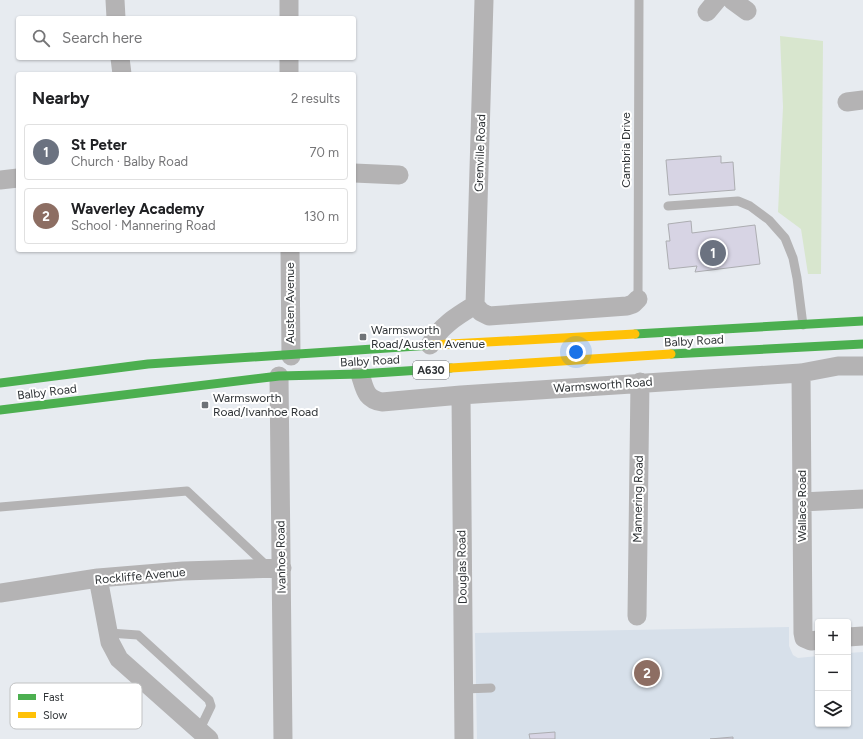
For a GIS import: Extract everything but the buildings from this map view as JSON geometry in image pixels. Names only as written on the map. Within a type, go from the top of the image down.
[{"type":"main road","name":"Balby Road","points":[[0,383],[148,364],[291,356],[430,345],[863,321]]},
{"type":"main road","name":"Balby Road","points":[[0,410],[279,376],[360,374],[863,344]]},
{"type":"street","points":[[115,0],[116,16]]},
{"type":"street","points":[[289,0],[289,16]]},
{"type":"street","name":"Grenville Road","points":[[475,305],[484,0]]},
{"type":"street","points":[[120,60],[122,72]]},
{"type":"street","points":[[289,60],[289,72]]},
{"type":"street","points":[[356,173],[399,175]]},
{"type":"street","points":[[0,180],[16,178]]},
{"type":"street","name":"Austen Avenue","points":[[290,252],[291,356]]},
{"type":"street","points":[[430,345],[436,334],[445,325],[475,305],[480,312],[489,316],[627,306],[633,304],[638,299]]},
{"type":"street","name":"Warmsworth Road","points":[[360,374],[368,396],[374,401],[382,402],[460,394],[802,373],[838,366],[863,366]]},
{"type":"street","name":"Wallace Road","points":[[802,373],[802,502],[811,639]]},
{"type":"street","name":"Ivanhoe Road","points":[[279,376],[276,568],[283,739]]},
{"type":"street","name":"Mannering Road","points":[[637,616],[640,382]]},
{"type":"street","name":"Douglas Road","points":[[460,394],[464,739]]},
{"type":"street","points":[[802,502],[863,499]]},
{"type":"street","name":"Rockliffe Avenue","points":[[0,593],[98,578],[183,572],[276,568]]},
{"type":"street","points":[[98,578],[113,649],[119,659],[204,735]]},
{"type":"street","points":[[851,637],[863,636]]},
{"type":"lane","name":"Cambria Drive","points":[[638,299],[639,0]]},
{"type":"lane","points":[[668,206],[738,201],[750,206],[769,220],[785,238],[793,258],[803,325]]},
{"type":"lane","points":[[0,507],[187,491],[276,568]]},
{"type":"lane","points":[[109,633],[138,635],[209,700],[211,706],[204,735]]},
{"type":"lane","points":[[464,689],[491,688]]},
{"type":"shaded area","points":[[789,627],[789,646],[793,655],[798,658],[815,656],[815,727],[851,727],[851,653],[863,652],[863,739],[477,739],[475,633]]},
{"type":"green space","points":[[780,36],[823,41],[821,274],[808,274],[801,229],[778,212],[783,107]]},
{"type":"traffic: fast","points":[[635,334],[863,321]]},
{"type":"traffic: fast","points":[[671,354],[863,344]]},
{"type":"traffic: fast","points":[[0,383],[148,364],[432,345]]},
{"type":"traffic: fast","points":[[0,410],[279,376],[360,374],[451,368]]},
{"type":"traffic: slow","points":[[432,345],[635,334]]},
{"type":"traffic: slow","points":[[451,368],[671,354]]},
{"type":"place","name":"St Peter","points":[[713,253]]},
{"type":"place","name":"Warmsworth Road/Austen Avenue","points":[[363,337]]},
{"type":"place","name":"Warmsworth Road/Ivanhoe Road","points":[[205,405]]},
{"type":"place","name":"Waverley Academy","points":[[647,673]]}]
